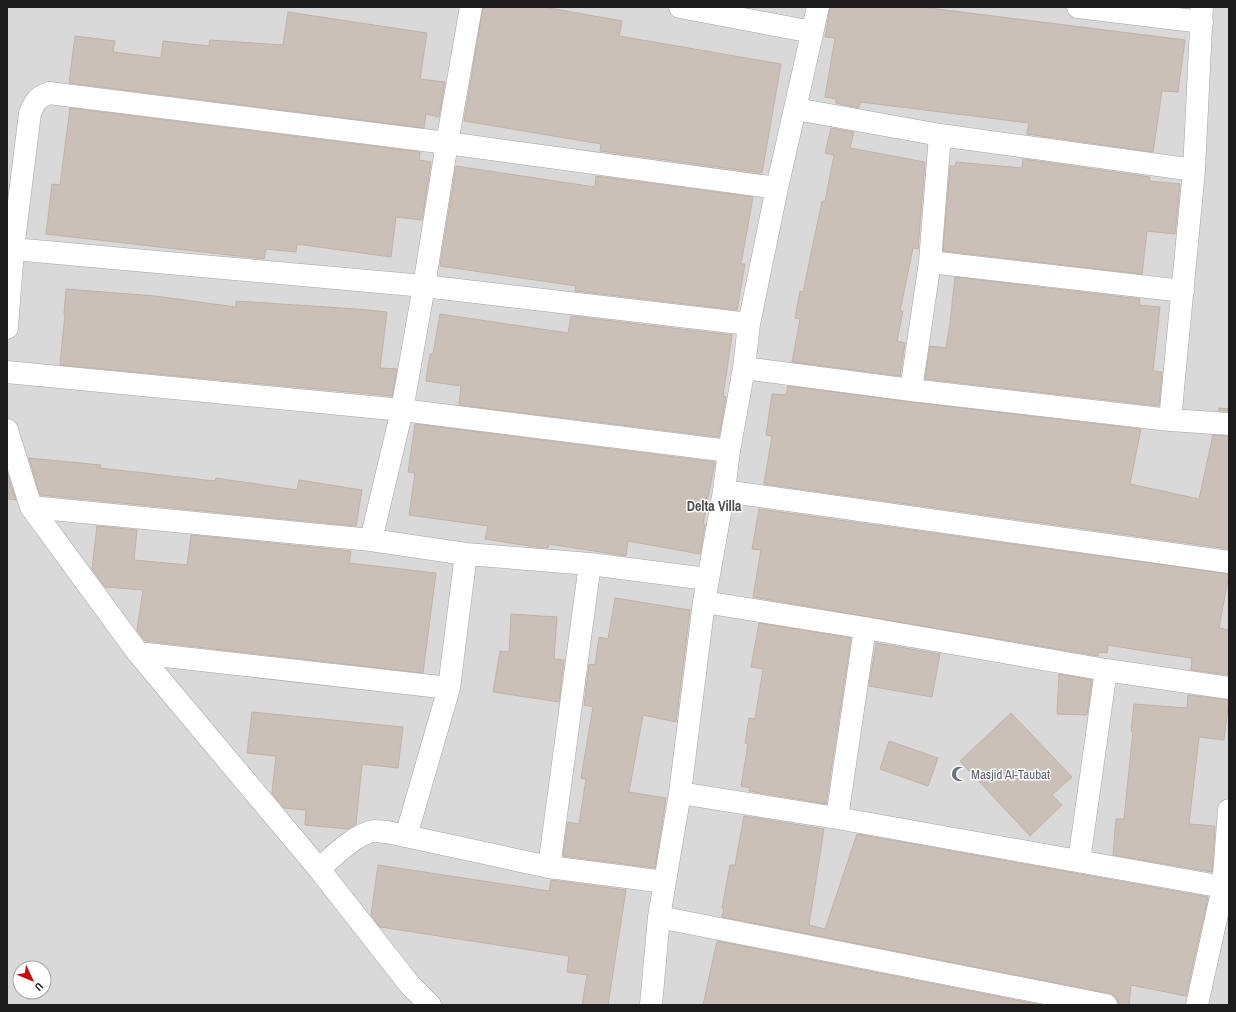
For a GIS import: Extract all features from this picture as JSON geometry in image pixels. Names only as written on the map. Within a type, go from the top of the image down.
[{"type":"street","points":[[371,540],[402,410],[471,7]]},
{"type":"street","points":[[680,7],[812,32]]},
{"type":"street","points":[[651,1005],[659,917],[680,793],[707,579],[724,491],[728,451],[744,368],[749,324],[777,188],[818,7]]},
{"type":"street","points":[[1078,7],[1202,15],[1194,170],[1170,420]]},
{"type":"street","points":[[7,328],[13,249],[30,113],[34,103],[39,97],[49,93],[447,143],[777,188]]},
{"type":"street","points":[[796,109],[940,135],[1194,170]]},
{"type":"street","points":[[911,390],[930,262],[940,135]]},
{"type":"street","points":[[13,249],[424,286],[749,324]]},
{"type":"street","points":[[930,262],[1183,291]]},
{"type":"street","points":[[744,368],[911,390],[1170,420],[1229,424]]},
{"type":"street","points":[[7,372],[402,410],[728,451]]},
{"type":"street","points":[[7,430],[31,507],[138,653],[319,869],[410,985],[430,1005]]},
{"type":"street","points":[[724,491],[1229,562]]},
{"type":"street","points":[[31,507],[371,540],[466,554],[590,564],[707,579]]},
{"type":"street","points":[[406,836],[449,688],[466,554]]},
{"type":"street","points":[[549,867],[590,564]]},
{"type":"street","points":[[704,602],[865,628],[1106,670],[1229,688]]},
{"type":"street","points":[[837,818],[865,628]]},
{"type":"street","points":[[138,653],[449,688]]},
{"type":"street","points":[[1079,861],[1106,670]]},
{"type":"street","points":[[680,793],[837,818],[1226,888]]},
{"type":"street","points":[[1197,1005],[1226,888],[1229,810]]},
{"type":"street","points":[[319,869],[346,845],[374,832],[387,832],[549,867],[665,882]]},
{"type":"street","points":[[659,917],[1106,1005]]},
{"type":"shaded area","points":[[7,7],[1229,7],[1229,1005],[7,1005]]},
{"type":"building","points":[[483,7],[544,7],[622,21],[619,36],[781,64],[762,173],[600,151],[601,144],[464,121]]},
{"type":"building","points":[[830,7],[921,7],[1185,40],[1178,92],[1162,91],[1153,152],[1027,134],[1029,123],[860,102],[859,108],[836,103],[836,99],[825,97],[835,38],[825,37]]},
{"type":"building","points":[[288,12],[427,33],[420,79],[445,82],[439,117],[426,114],[424,128],[69,83],[75,36],[115,41],[113,52],[161,58],[163,41],[209,46],[210,40],[283,45]]},
{"type":"building","points":[[70,108],[420,152],[419,160],[431,162],[422,220],[396,217],[391,257],[297,244],[296,252],[266,249],[264,259],[46,234],[52,184],[60,185]]},
{"type":"building","points":[[831,128],[854,132],[850,148],[925,162],[918,249],[913,248],[900,311],[903,311],[897,341],[905,343],[900,376],[792,362],[800,319],[795,318],[800,291],[803,292],[822,201],[825,201],[834,155],[825,153]]},
{"type":"building","points":[[1023,159],[1150,177],[1149,181],[1180,184],[1175,234],[1147,231],[1142,274],[943,251],[950,166],[955,166],[956,162],[1022,168]]},
{"type":"building","points":[[456,166],[595,187],[596,176],[753,197],[741,264],[745,264],[737,310],[575,291],[576,286],[440,266]]},
{"type":"building","points":[[955,277],[1140,299],[1139,305],[1160,307],[1153,371],[1162,372],[1159,406],[925,379],[930,346],[946,348]]},
{"type":"building","points":[[66,289],[155,296],[236,307],[236,301],[387,312],[380,368],[397,369],[392,396],[60,365]]},
{"type":"building","points":[[440,314],[568,333],[571,316],[732,335],[723,396],[726,397],[719,437],[459,405],[461,386],[426,381],[430,354],[433,354]]},
{"type":"building","points":[[788,386],[1141,429],[1130,484],[1199,499],[1213,435],[1229,436],[1229,549],[764,484],[772,436],[766,435],[772,394],[786,395]]},
{"type":"building","points":[[1219,408],[1229,409],[1229,411],[1219,411]]},
{"type":"building","points":[[415,424],[715,462],[703,524],[705,524],[700,554],[628,541],[626,556],[549,544],[548,548],[542,548],[485,539],[488,526],[409,515],[415,473],[408,472]]},
{"type":"building","points":[[29,458],[101,465],[100,468],[215,481],[216,478],[297,490],[299,480],[362,490],[356,526],[40,495]]},
{"type":"building","points":[[7,472],[16,500],[7,499]]},
{"type":"building","points":[[759,509],[1229,574],[1219,628],[1229,630],[1229,675],[1191,670],[1192,658],[1108,645],[1107,653],[1098,652],[1098,656],[753,597],[761,550],[752,549]]},
{"type":"building","points":[[97,526],[137,530],[134,560],[187,565],[191,535],[351,551],[349,563],[436,573],[423,673],[145,641],[137,630],[143,590],[105,587],[92,569]]},
{"type":"building","points":[[615,598],[690,610],[676,722],[643,715],[629,792],[666,798],[655,868],[563,856],[568,822],[579,824],[586,779],[581,778],[593,707],[584,705],[589,664],[595,665],[599,637],[608,639]]},
{"type":"building","points":[[511,614],[557,617],[554,659],[564,660],[559,702],[493,692],[500,651],[509,652]]},
{"type":"building","points":[[759,623],[851,638],[826,804],[749,791],[750,788],[741,786],[748,744],[745,743],[749,718],[755,719],[763,669],[751,667]]},
{"type":"building","points":[[876,643],[940,654],[932,697],[869,686]]},
{"type":"building","points":[[1059,674],[1092,680],[1087,715],[1057,714]]},
{"type":"building","points":[[1188,695],[1229,700],[1224,740],[1199,737],[1189,824],[1215,826],[1212,872],[1113,855],[1116,819],[1124,819],[1133,731],[1131,731],[1134,704],[1187,708]]},
{"type":"building","points":[[252,712],[403,727],[398,768],[362,764],[356,824],[348,829],[305,825],[306,810],[284,808],[272,793],[276,756],[247,753]]},
{"type":"building","points":[[1011,713],[1072,777],[1052,795],[1062,805],[1030,836],[960,761]]},
{"type":"building","points":[[889,741],[938,758],[928,786],[880,769]]},
{"type":"building","points":[[744,816],[824,829],[809,925],[825,929],[857,834],[1208,897],[1186,996],[1131,985],[1129,1005],[1118,1005],[1118,1001],[1114,996],[1108,993],[722,917],[724,908],[722,908],[730,865],[735,865]]},
{"type":"building","points":[[378,865],[549,891],[551,880],[626,890],[608,1005],[582,1005],[587,975],[567,972],[569,956],[380,927],[371,915]]},
{"type":"building","points":[[717,941],[1041,1005],[703,1005]]},
{"type":"place","name":"Masjid Al-Taubat","points":[[959,774]]},
{"type":"district","name":"Delta Villa","points":[[714,506]]}]
